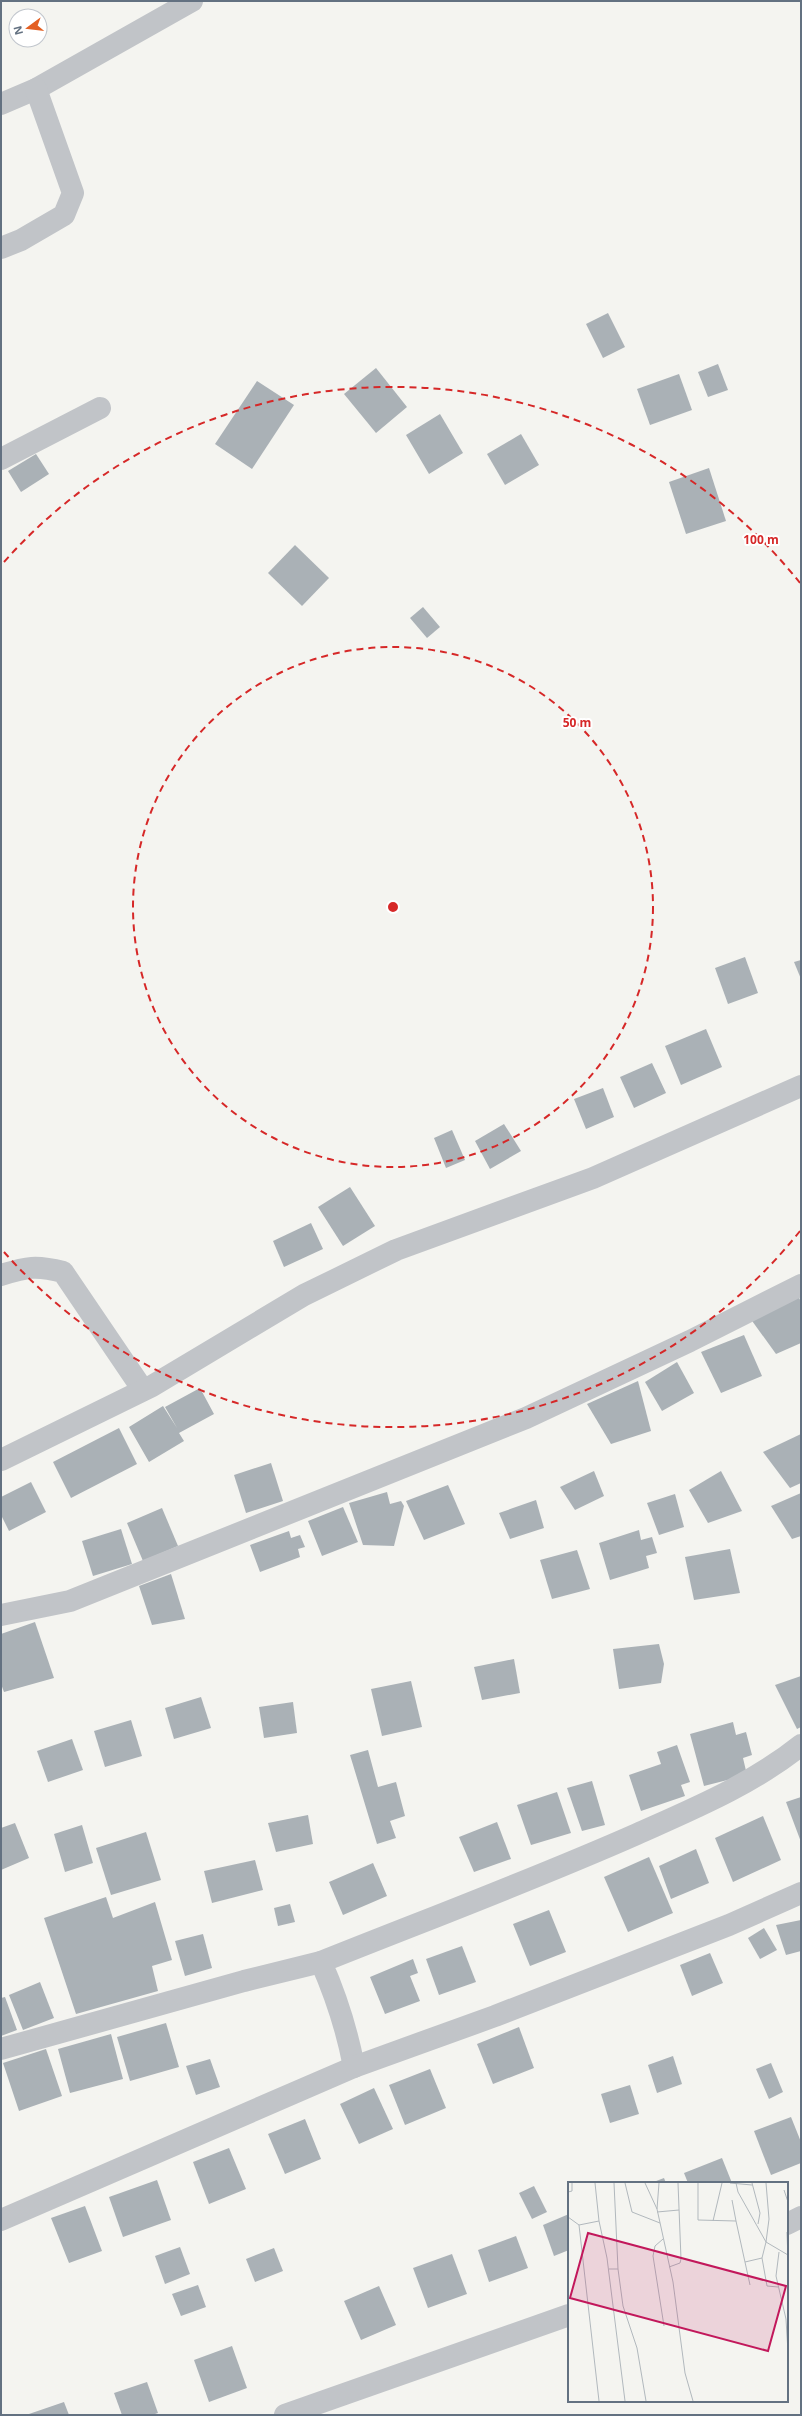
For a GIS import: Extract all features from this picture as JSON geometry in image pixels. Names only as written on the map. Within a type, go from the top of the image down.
[{"type":"street","points":[[1,104],[36,89],[192,1]]},
{"type":"street","points":[[1,248],[20,240],[64,215],[74,193],[36,89]]},
{"type":"street","points":[[1,459],[100,408]]},
{"type":"street","points":[[1,1460],[143,1390],[304,1295],[396,1250],[593,1178],[801,1086]]},
{"type":"street","points":[[1,1275],[19,1269],[42,1266],[63,1272],[143,1390]]},
{"type":"street","points":[[1,1614],[70,1602],[526,1418],[690,1341],[801,1285]]},
{"type":"street","points":[[1,2049],[244,1981],[321,1962],[586,1857],[730,1792],[774,1767],[801,1745]]},
{"type":"street","points":[[1,2220],[354,2067],[495,2016],[729,1924],[801,1893]]},
{"type":"street","points":[[321,1962],[334,1990],[347,2031],[354,2067]]},
{"type":"street","points":[[788,2224],[801,2217]]},
{"type":"street","points":[[285,2415],[568,2315]]},
{"type":"building","points":[[608,313],[625,347],[603,358],[586,324]]},
{"type":"building","points":[[718,364],[728,390],[708,397],[698,372]]},
{"type":"building","points":[[376,368],[407,407],[376,433],[344,394]]},
{"type":"building","points":[[679,374],[692,410],[650,425],[637,389]]},
{"type":"building","points":[[257,381],[294,405],[252,469],[215,444]]},
{"type":"building","points":[[440,414],[463,453],[429,474],[406,435]]},
{"type":"building","points":[[521,434],[539,465],[505,485],[487,454]]},
{"type":"building","points":[[36,454],[49,474],[21,492],[8,471]]},
{"type":"building","points":[[709,468],[726,521],[686,534],[669,482]]},
{"type":"building","points":[[295,545],[329,578],[302,606],[268,573]]},
{"type":"building","points":[[423,607],[440,627],[427,638],[410,618]]},
{"type":"building","points":[[745,957],[758,993],[728,1004],[715,968]]},
{"type":"building","points":[[801,960],[801,979],[794,962]]},
{"type":"building","points":[[706,1029],[722,1067],[681,1085],[665,1046]]},
{"type":"building","points":[[652,1063],[666,1093],[634,1108],[620,1077]]},
{"type":"building","points":[[603,1088],[614,1117],[586,1129],[574,1099]]},
{"type":"building","points":[[504,1124],[521,1151],[490,1169],[475,1141]]},
{"type":"building","points":[[452,1130],[465,1160],[446,1168],[434,1138]]},
{"type":"building","points":[[350,1187],[375,1226],[343,1246],[318,1207]]},
{"type":"building","points":[[311,1223],[323,1249],[284,1267],[273,1241]]},
{"type":"building","points":[[797,1293],[801,1302],[801,1343],[776,1354],[750,1318]]},
{"type":"building","points":[[744,1335],[762,1376],[721,1393],[701,1352]]},
{"type":"building","points":[[677,1362],[694,1393],[662,1411],[645,1382]]},
{"type":"building","points":[[638,1381],[651,1431],[611,1444],[587,1404]]},
{"type":"building","points":[[200,1388],[214,1414],[179,1433],[184,1441],[149,1462],[129,1427],[163,1406],[177,1428],[165,1407]]},
{"type":"building","points":[[119,1428],[137,1464],[71,1498],[53,1462]]},
{"type":"building","points":[[801,1434],[801,1483],[790,1488],[763,1452]]},
{"type":"building","points":[[271,1463],[283,1501],[246,1513],[234,1475]]},
{"type":"building","points":[[594,1471],[604,1496],[575,1510],[560,1487]]},
{"type":"building","points":[[721,1471],[742,1511],[708,1523],[689,1490]]},
{"type":"building","points":[[31,1482],[46,1512],[9,1531],[1,1515],[1,1497]]},
{"type":"building","points":[[448,1485],[465,1524],[424,1540],[406,1501]]},
{"type":"building","points":[[387,1492],[390,1504],[401,1501],[404,1506],[394,1546],[363,1545],[349,1503]]},
{"type":"building","points":[[801,1493],[801,1536],[792,1539],[771,1506]]},
{"type":"building","points":[[675,1494],[684,1527],[659,1535],[647,1503]]},
{"type":"building","points":[[536,1500],[544,1528],[510,1539],[499,1513]]},
{"type":"building","points":[[343,1507],[358,1542],[322,1556],[308,1521]]},
{"type":"building","points":[[162,1508],[178,1546],[143,1561],[127,1523]]},
{"type":"building","points":[[121,1529],[132,1564],[93,1576],[82,1541]]},
{"type":"building","points":[[639,1530],[641,1540],[652,1537],[657,1553],[646,1556],[649,1568],[610,1580],[599,1543]]},
{"type":"building","points":[[289,1531],[291,1538],[300,1535],[305,1547],[298,1549],[300,1557],[260,1572],[250,1545]]},
{"type":"building","points":[[730,1549],[740,1593],[694,1600],[685,1557]]},
{"type":"building","points":[[577,1550],[590,1589],[552,1599],[540,1560]]},
{"type":"building","points":[[171,1574],[185,1619],[152,1625],[139,1586]]},
{"type":"building","points":[[35,1622],[54,1678],[4,1692],[1,1684],[1,1634]]},
{"type":"building","points":[[659,1644],[664,1664],[661,1683],[619,1689],[613,1649]]},
{"type":"building","points":[[514,1659],[520,1693],[482,1700],[474,1667]]},
{"type":"building","points":[[801,1676],[801,1727],[797,1729],[775,1685]]},
{"type":"building","points":[[411,1681],[422,1727],[382,1736],[371,1689]]},
{"type":"building","points":[[201,1697],[211,1728],[174,1739],[165,1708]]},
{"type":"building","points":[[293,1702],[297,1733],[264,1738],[259,1707]]},
{"type":"building","points":[[131,1720],[142,1756],[105,1767],[94,1731]]},
{"type":"building","points":[[733,1722],[736,1735],[746,1732],[752,1755],[743,1758],[747,1775],[704,1786],[690,1734]]},
{"type":"building","points":[[72,1739],[83,1770],[48,1782],[37,1751]]},
{"type":"building","points":[[677,1745],[690,1782],[681,1785],[685,1796],[641,1811],[629,1775],[661,1764],[657,1752]]},
{"type":"building","points":[[368,1750],[378,1787],[396,1782],[405,1816],[390,1821],[396,1838],[377,1844],[350,1755]]},
{"type":"building","points":[[592,1781],[605,1825],[582,1831],[567,1788]]},
{"type":"building","points":[[557,1792],[571,1833],[531,1845],[517,1805]]},
{"type":"building","points":[[801,1797],[801,1842],[786,1802]]},
{"type":"building","points":[[308,1815],[313,1844],[276,1852],[268,1823]]},
{"type":"building","points":[[763,1816],[781,1860],[733,1882],[715,1838]]},
{"type":"building","points":[[497,1822],[511,1859],[474,1872],[459,1837]]},
{"type":"building","points":[[15,1823],[29,1858],[1,1870],[1,1828]]},
{"type":"building","points":[[82,1825],[93,1863],[65,1872],[54,1834]]},
{"type":"building","points":[[146,1832],[161,1880],[111,1895],[96,1848]]},
{"type":"building","points":[[696,1849],[709,1883],[671,1899],[659,1866]]},
{"type":"building","points":[[649,1857],[673,1913],[628,1932],[604,1877]]},
{"type":"building","points":[[255,1860],[263,1890],[212,1903],[204,1871]]},
{"type":"building","points":[[373,1863],[387,1896],[343,1915],[329,1882]]},
{"type":"building","points":[[106,1897],[113,1918],[155,1902],[172,1960],[152,1966],[158,1991],[76,2014],[44,1918]]},
{"type":"building","points":[[290,1904],[295,1922],[278,1926],[274,1908]]},
{"type":"building","points":[[549,1910],[566,1952],[530,1966],[513,1924]]},
{"type":"building","points":[[801,1920],[801,1951],[786,1955],[776,1925]]},
{"type":"building","points":[[764,1928],[777,1950],[760,1959],[748,1938]]},
{"type":"building","points":[[203,1934],[212,1968],[185,1976],[175,1941]]},
{"type":"building","points":[[462,1946],[476,1982],[439,1995],[426,1959]]},
{"type":"building","points":[[710,1953],[723,1983],[692,1996],[680,1965]]},
{"type":"building","points":[[413,1959],[418,1973],[410,1976],[420,2001],[385,2014],[370,1977]]},
{"type":"building","points":[[40,1982],[54,2018],[23,2030],[9,1995]]},
{"type":"building","points":[[5,1997],[17,2030],[1,2036],[1,1998]]},
{"type":"building","points":[[166,2023],[179,2067],[130,2081],[117,2037]]},
{"type":"building","points":[[519,2027],[534,2068],[493,2084],[477,2044]]},
{"type":"building","points":[[111,2034],[123,2079],[70,2093],[58,2049]]},
{"type":"building","points":[[46,2049],[62,2096],[19,2111],[3,2063]]},
{"type":"building","points":[[673,2056],[682,2084],[657,2093],[648,2065]]},
{"type":"building","points":[[210,2059],[220,2087],[196,2095],[186,2066]]},
{"type":"building","points":[[771,2063],[783,2092],[769,2099],[756,2069]]},
{"type":"building","points":[[430,2069],[446,2108],[405,2125],[389,2085]]},
{"type":"building","points":[[630,2085],[639,2114],[610,2123],[601,2094]]},
{"type":"building","points":[[374,2088],[393,2129],[359,2144],[340,2104]]},
{"type":"building","points":[[791,2117],[801,2142],[801,2163],[771,2175],[754,2131]]},
{"type":"building","points":[[305,2119],[321,2159],[285,2174],[268,2134]]},
{"type":"building","points":[[229,2148],[246,2189],[209,2204],[193,2162]]},
{"type":"building","points":[[722,2158],[732,2182],[688,2182],[684,2173]]},
{"type":"building","points":[[664,2178],[666,2182],[654,2182]]},
{"type":"building","points":[[157,2180],[171,2220],[123,2237],[109,2197]]},
{"type":"building","points":[[534,2186],[547,2212],[532,2219],[519,2193]]},
{"type":"building","points":[[85,2206],[102,2251],[69,2263],[51,2218]]},
{"type":"building","points":[[568,2214],[568,2250],[554,2256],[543,2225]]},
{"type":"building","points":[[516,2236],[528,2268],[489,2282],[478,2250]]},
{"type":"building","points":[[180,2247],[190,2274],[165,2284],[155,2256]]},
{"type":"building","points":[[274,2248],[283,2271],[255,2282],[246,2259]]},
{"type":"building","points":[[452,2254],[467,2294],[428,2308],[413,2268]]},
{"type":"building","points":[[198,2285],[206,2307],[181,2316],[172,2294]]},
{"type":"building","points":[[379,2286],[396,2325],[361,2340],[344,2301]]},
{"type":"building","points":[[232,2346],[247,2388],[209,2402],[194,2360]]},
{"type":"building","points":[[147,2382],[158,2413],[152,2415],[122,2415],[114,2393]]},
{"type":"building","points":[[64,2402],[69,2415],[26,2415]]}]
